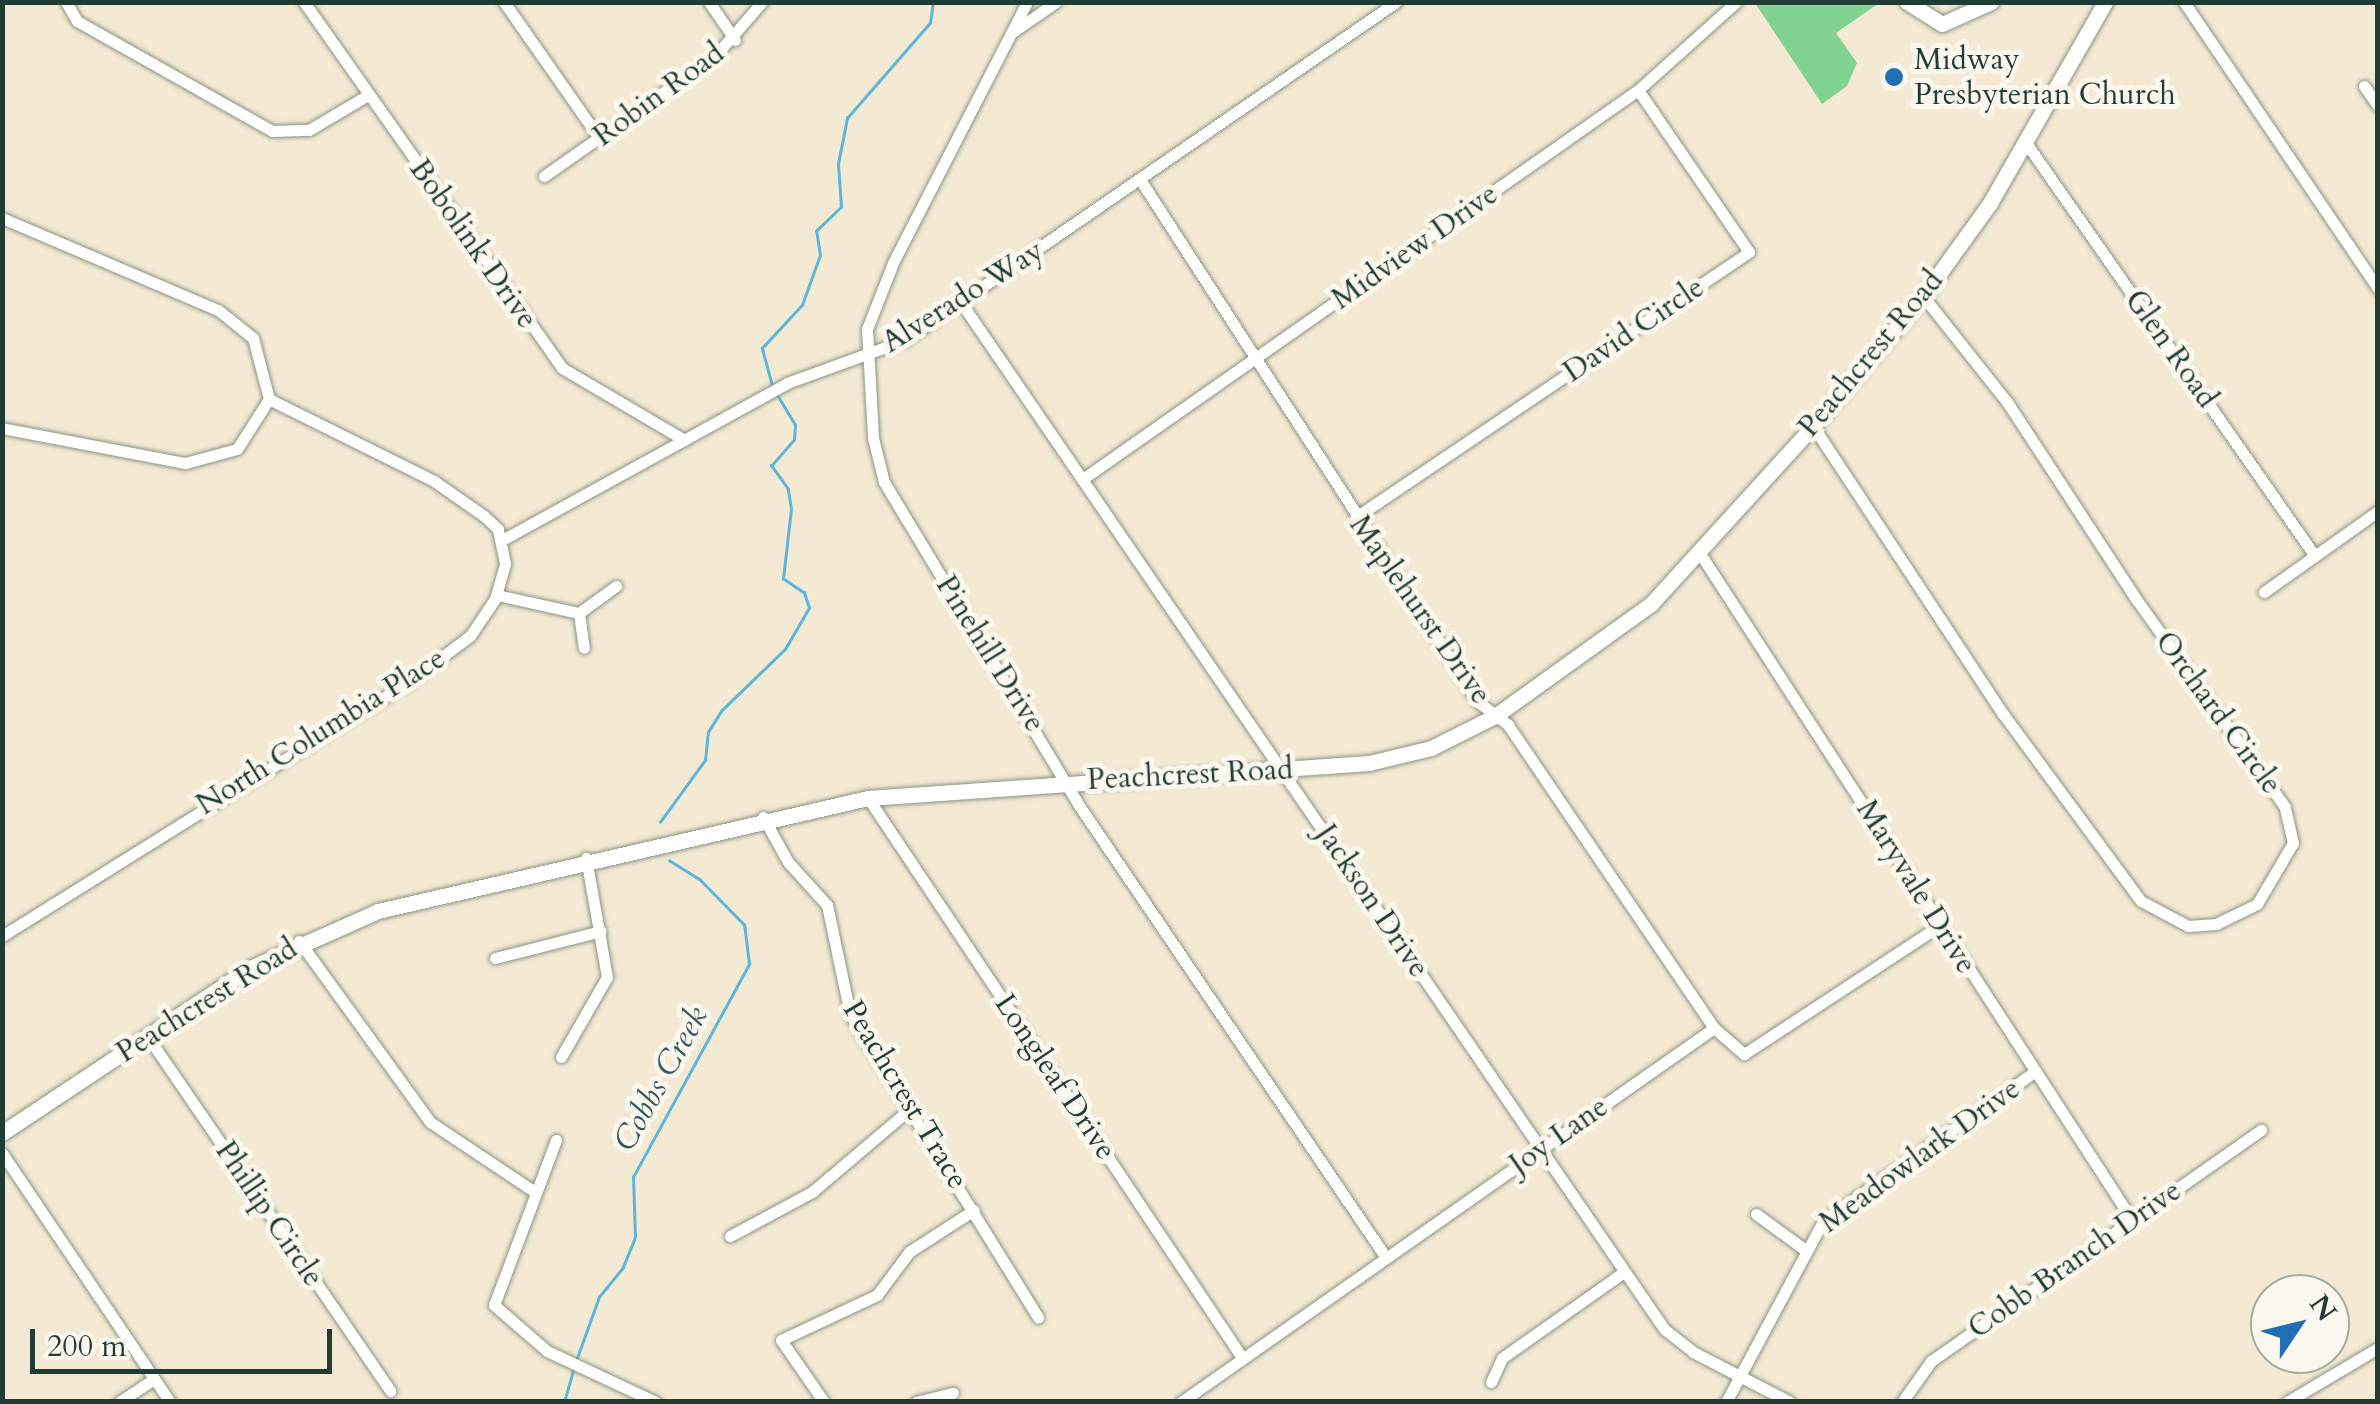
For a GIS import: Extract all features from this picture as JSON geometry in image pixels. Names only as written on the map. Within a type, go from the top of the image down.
[{"type":"street","points":[[66,2],[77,22],[272,131],[309,130],[368,95]]},
{"type":"street","name":"Bobolink Drive","points":[[304,2],[562,368],[684,440]]},
{"type":"street","points":[[504,2],[600,139]]},
{"type":"street","points":[[709,2],[735,40]]},
{"type":"street","name":"Robin Road","points":[[544,176],[735,40],[762,2]]},
{"type":"street","name":"Pinehill Drive","points":[[1027,2],[893,263],[873,310],[864,357],[884,482],[1067,782],[1385,1256]]},
{"type":"street","points":[[1012,32],[1056,2]]},
{"type":"street","name":"Alverado Way","points":[[502,540],[787,383],[864,357],[962,304],[1396,2]]},
{"type":"street","name":"Midview Drive","points":[[1084,478],[1638,90],[1736,2]]},
{"type":"street","points":[[1907,2],[1942,24],[1990,2]]},
{"type":"street","name":"Peachcrest Road","points":[[2,1133],[299,941],[378,910],[763,817],[868,798],[1284,770],[1392,758],[1431,748],[1495,716],[1646,608],[1700,555],[1813,426],[1923,296],[2026,144],[2105,2]]},
{"type":"street","points":[[2184,2],[2378,289]]},
{"type":"street","points":[[2364,86],[2378,106]]},
{"type":"street","name":"David Circle","points":[[1356,516],[1749,252],[1638,90]]},
{"type":"street","name":"Glen Road","points":[[2026,144],[2315,556]]},
{"type":"street","name":"Maplehurst Drive","points":[[1140,181],[1478,702],[1495,716],[1714,1028]]},
{"type":"street","points":[[2,218],[218,310],[253,338],[269,399],[237,449],[185,463],[2,428]]},
{"type":"street","name":"Orchard Circle","points":[[1813,426],[2004,714],[2141,901],[2188,926],[2216,924],[2257,904],[2273,887],[2293,842],[2285,807],[2136,599],[2008,402],[1923,296]]},
{"type":"street","name":"Jackson Drive","points":[[962,304],[1624,1272],[1674,1338],[1790,1402]]},
{"type":"street","points":[[269,399],[434,481],[484,516],[502,540]]},
{"type":"street","points":[[2264,592],[2378,511]]},
{"type":"street","name":"North Columbia Place","points":[[2,936],[406,684],[470,636],[496,595],[505,564],[502,540]]},
{"type":"street","name":"Maryvale Drive","points":[[1700,555],[2132,1220]]},
{"type":"street","points":[[496,595],[579,612],[616,586]]},
{"type":"street","points":[[579,612],[584,648]]},
{"type":"street","name":"Longleaf Drive","points":[[868,798],[1241,1356]]},
{"type":"street","name":"Peachcrest Trace","points":[[763,817],[788,862],[827,905],[850,1014],[1038,1317]]},
{"type":"street","points":[[561,1057],[607,978],[586,858]]},
{"type":"street","points":[[1714,1028],[1744,1054],[1939,926]]},
{"type":"street","points":[[495,958],[601,931]]},
{"type":"street","points":[[299,941],[430,1122],[532,1190]]},
{"type":"street","name":"Joy Lane","points":[[1180,1402],[1714,1028]]},
{"type":"street","name":"Phillip Circle","points":[[148,1037],[390,1392]]},
{"type":"street","name":"Meadowlark Drive","points":[[1726,1402],[1804,1249],[1843,1205],[2034,1072]]},
{"type":"street","points":[[730,1236],[812,1192],[910,1109]]},
{"type":"street","name":"Cobb Branch Drive","points":[[1902,1402],[1931,1361],[2261,1130]]},
{"type":"street","points":[[556,1140],[532,1190],[494,1304],[547,1351],[656,1402]]},
{"type":"street","points":[[2,1153],[170,1402]]},
{"type":"street","points":[[824,1402],[781,1340],[877,1295],[909,1252],[974,1210]]},
{"type":"street","points":[[1756,1214],[1804,1249]]},
{"type":"street","points":[[1491,1382],[1502,1358],[1624,1272]]},
{"type":"street","points":[[2287,1402],[2378,1348]]},
{"type":"street","points":[[119,1402],[154,1379]]},
{"type":"street","points":[[916,1402],[953,1393]]},
{"type":"green space","points":[[1755,3],[1879,3],[1836,33],[1857,63],[1847,86],[1822,104]]},
{"type":"waterway","name":"Cobbs Creek","points":[[772,386],[762,348],[802,305],[820,255],[816,231],[841,207],[838,164],[847,118],[930,23],[933,2]]},
{"type":"waterway","name":"Cobbs Creek","points":[[660,822],[705,760],[708,732],[721,711],[785,649],[809,608],[804,593],[783,579],[791,509],[788,489],[771,466],[794,440],[795,425],[776,393]]},
{"type":"waterway","name":"Cobbs Creek","points":[[577,1358],[599,1297],[623,1267],[635,1237],[633,1177],[749,964],[744,925],[700,880],[670,861]]},
{"type":"waterway","name":"Cobbs Creek","points":[[564,1402],[573,1371]]},
{"type":"place","name":"Midway Presbyterian Church","points":[[1894,77]]}]
